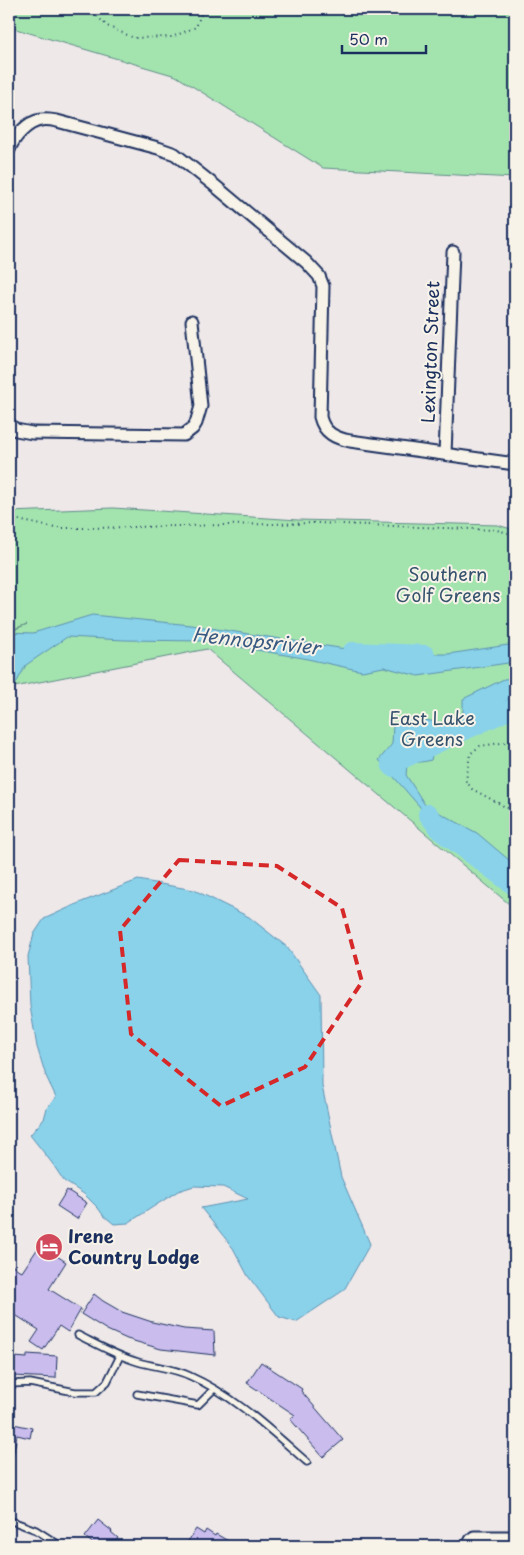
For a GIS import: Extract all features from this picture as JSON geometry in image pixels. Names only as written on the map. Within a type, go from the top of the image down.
[{"type":"street","points":[[9,149],[13,140],[27,126],[41,120],[47,120],[58,121],[175,154],[306,262],[319,276],[323,286],[320,417],[322,426],[328,433],[342,440],[515,464]]},
{"type":"street","name":"Lexington Street","points":[[445,454],[452,252]]},
{"type":"street","points":[[9,424],[16,430],[32,434],[184,435],[196,423],[201,406],[192,321]]},
{"type":"street","points":[[468,1546],[474,1538],[493,1536],[515,1537]]},
{"type":"lane","points":[[78,1336],[120,1356],[187,1374],[242,1406],[307,1462]]},
{"type":"lane","points":[[9,1384],[30,1383],[75,1392],[96,1392],[108,1382],[120,1356]]},
{"type":"lane","points":[[137,1394],[198,1405],[214,1389]]},
{"type":"lane","points":[[9,1520],[36,1530],[61,1546]]},
{"type":"path","points":[[90,9],[107,26],[134,38],[172,37],[196,27],[203,9]]},
{"type":"path","points":[[9,518],[55,528],[317,523],[497,530],[515,535]]},
{"type":"path","points":[[515,741],[480,746],[470,754],[466,781],[472,789],[515,812]]},
{"type":"highlighted area","points":[[179,860],[277,866],[342,908],[362,982],[305,1067],[221,1106],[131,1034],[120,930]]},
{"type":"green space","points":[[9,9],[515,9],[515,178],[323,168],[176,76],[9,27]]},
{"type":"green space","points":[[113,508],[298,520],[497,525],[515,530],[515,909],[207,649],[9,688],[9,632],[27,624],[9,631],[9,512]]},
{"type":"water","points":[[92,615],[191,625],[378,654],[448,654],[515,644],[515,662],[418,676],[384,667],[362,671],[303,658],[204,641],[67,637],[26,665],[14,687],[9,690],[9,632],[33,633]]},
{"type":"water","points":[[515,678],[515,695],[499,705],[475,730],[455,737],[444,747],[440,737],[432,741],[407,742],[411,755],[418,759],[426,754],[432,756],[431,760],[407,765],[406,775],[425,805],[477,833],[515,865],[515,888],[441,831],[379,760],[392,744],[393,725],[411,718],[444,723],[463,714],[463,699],[504,679]]},
{"type":"water","points":[[138,880],[194,890],[249,917],[287,947],[321,995],[322,1086],[341,1177],[370,1244],[344,1290],[296,1322],[279,1317],[248,1276],[233,1248],[201,1208],[248,1199],[223,1187],[194,1186],[178,1191],[128,1223],[114,1224],[84,1194],[64,1181],[30,1135],[44,1119],[47,1108],[56,1097],[46,1076],[37,1047],[30,1006],[28,956],[34,934],[44,919]]},
{"type":"building","points":[[67,1190],[87,1203],[77,1219],[57,1206]]},
{"type":"building","points":[[40,1245],[66,1262],[49,1289],[81,1309],[68,1332],[59,1326],[43,1350],[31,1342],[39,1330],[9,1311],[9,1263],[22,1272]]},
{"type":"building","points":[[94,1294],[122,1312],[152,1322],[184,1329],[214,1331],[215,1355],[161,1349],[127,1339],[107,1330],[81,1314]]},
{"type":"building","points":[[27,1354],[57,1356],[56,1378],[13,1376],[14,1357],[27,1358]]},
{"type":"building","points":[[261,1362],[302,1389],[301,1391],[343,1440],[323,1457],[290,1419],[295,1415],[247,1383]]},
{"type":"building","points":[[9,1423],[32,1428],[30,1438],[17,1435],[13,1456],[9,1456]]},
{"type":"building","points":[[98,1520],[112,1531],[118,1538],[116,1541],[123,1546],[96,1546],[85,1537]]},
{"type":"building","points":[[196,1529],[204,1534],[206,1530],[215,1536],[216,1534],[237,1546],[185,1546]]},
{"type":"waterway","name":"Hennopsrivier","points":[[352,652],[425,655]]},
{"type":"waterway","name":"Hennopsrivier","points":[[393,767],[391,764],[515,707]]},
{"type":"waterway","name":"Hennopsrivier","points":[[428,814],[441,831],[515,886]]},
{"type":"place","name":"Irene Country Lodge","points":[[49,1247]]},
{"type":"park label","name":"Southern Golf Greens","points":[[448,585]]},
{"type":"park label","name":"East Lake Greens","points":[[432,730]]}]
